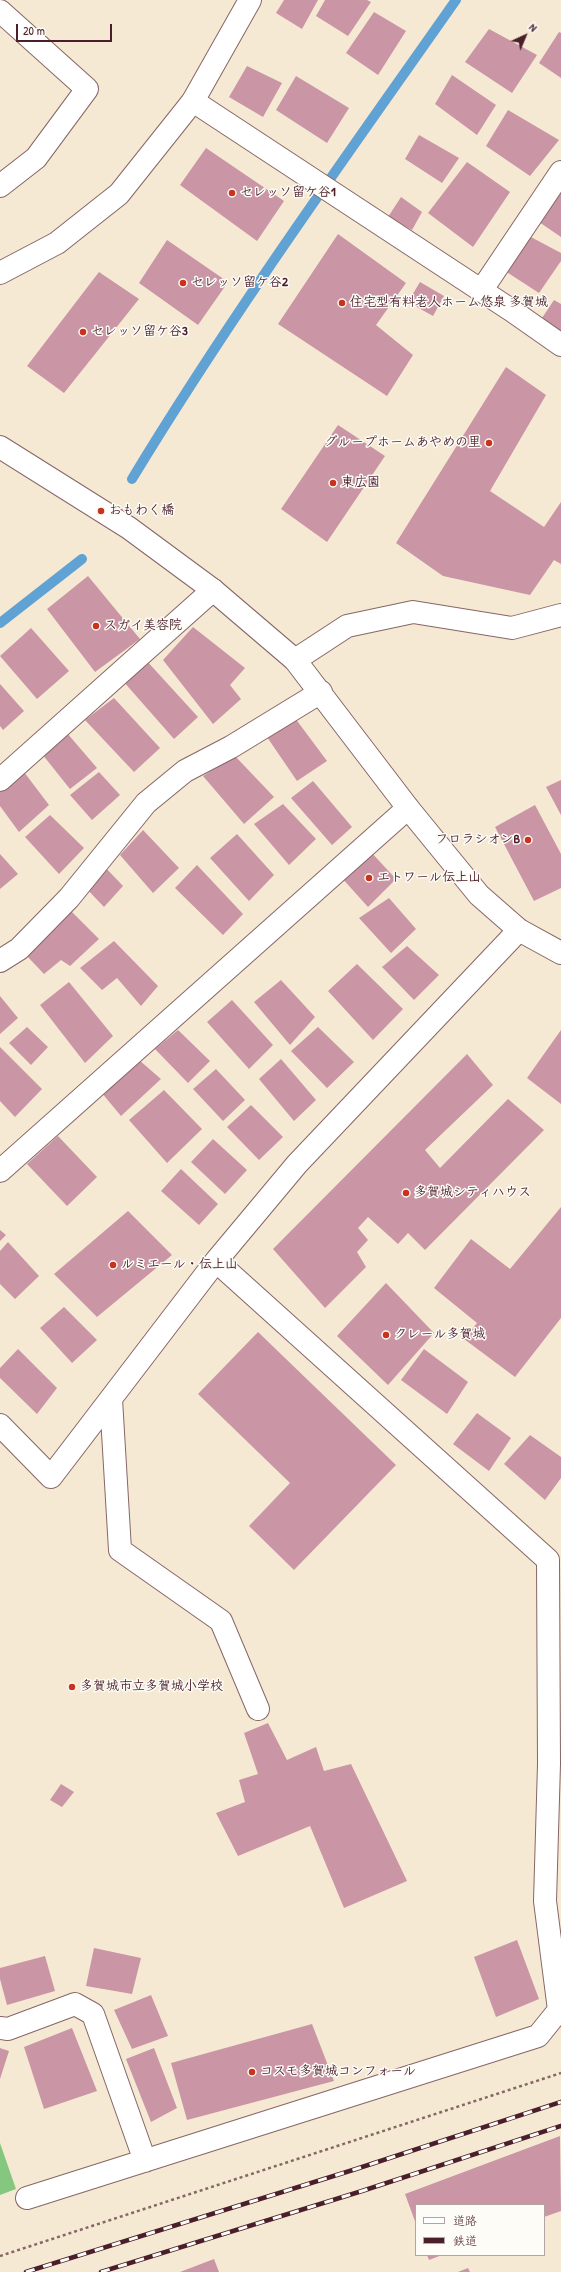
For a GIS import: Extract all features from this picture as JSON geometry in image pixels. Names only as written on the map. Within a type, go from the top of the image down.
[{"type":"street","points":[[0,272],[57,243],[119,194],[192,101],[250,0]]},
{"type":"street","points":[[0,11],[87,89],[36,158],[0,186]]},
{"type":"street","points":[[192,101],[561,345]]},
{"type":"street","points":[[481,291],[561,172]]},
{"type":"street","points":[[0,446],[129,528],[213,590],[295,660],[321,692],[408,808],[479,895],[519,930],[561,953]]},
{"type":"street","points":[[0,780],[213,590]]},
{"type":"street","points":[[295,660],[347,626],[413,612],[512,628],[561,615]]},
{"type":"street","points":[[0,961],[19,949],[69,898],[146,803],[185,770],[231,747],[321,692]]},
{"type":"street","points":[[0,1171],[408,808]]},
{"type":"street","points":[[0,1425],[51,1477],[216,1261],[298,1164],[519,930]]},
{"type":"street","points":[[26,2198],[538,2036],[559,2010],[545,1902],[555,1558],[216,1261]]},
{"type":"street","points":[[111,1399],[120,1550],[221,1621],[258,1709]]},
{"type":"street","points":[[0,2028],[8,2029],[75,2004],[93,2014],[145,2161]]},
{"type":"path","points":[[0,2256],[561,2073]]},
{"type":"green space","points":[[0,2143],[16,2189],[0,2195]]},
{"type":"building","points":[[284,0],[318,0],[302,29],[276,13]]},
{"type":"building","points":[[325,0],[367,0],[371,2],[348,36],[316,16]]},
{"type":"building","points":[[374,12],[406,31],[378,75],[346,53]]},
{"type":"building","points":[[489,29],[537,55],[512,93],[465,62]]},
{"type":"building","points":[[559,32],[561,33],[561,78],[539,63]]},
{"type":"building","points":[[247,66],[282,83],[263,117],[229,97]]},
{"type":"building","points":[[452,75],[496,105],[477,135],[435,104]]},
{"type":"building","points":[[296,76],[349,108],[327,143],[276,110]]},
{"type":"building","points":[[508,110],[559,140],[530,176],[486,146]]},
{"type":"building","points":[[419,135],[459,158],[442,183],[405,159]]},
{"type":"building","name":"セレッソ留ケ谷1","points":[[206,148],[284,201],[257,241],[180,185]]},
{"type":"building","points":[[467,162],[510,192],[473,247],[428,213]]},
{"type":"building","points":[[561,190],[561,237],[539,222]]},
{"type":"building","points":[[401,197],[422,212],[412,230],[388,217]]},
{"type":"building","name":"住宅型有料老人ホーム悠泉 多賀城","points":[[338,234],[406,283],[376,325],[413,355],[387,396],[278,324]]},
{"type":"building","points":[[529,236],[561,253],[561,261],[539,293],[505,271]]},
{"type":"building","name":"セレッソ留ケ谷2","points":[[167,240],[228,282],[198,325],[139,283]]},
{"type":"building","name":"セレッソ留ケ谷3","points":[[99,272],[139,299],[64,393],[27,366]]},
{"type":"building","points":[[420,282],[444,296],[433,316],[408,302]]},
{"type":"building","points":[[554,300],[561,304],[561,335],[540,321]]},
{"type":"building","name":"グループホームあやめの里","points":[[506,367],[546,395],[490,491],[544,527],[561,502],[561,564],[554,560],[530,595],[443,576],[396,543]]},
{"type":"building","name":"東広園","points":[[338,425],[385,456],[327,542],[281,509]]},
{"type":"building","points":[[88,576],[140,639],[95,672],[47,609]]},
{"type":"building","points":[[193,627],[245,668],[230,685],[241,699],[213,724],[163,660]]},
{"type":"building","points":[[31,628],[69,671],[37,699],[0,656]]},
{"type":"building","points":[[145,659],[198,717],[174,739],[123,681]]},
{"type":"building","points":[[0,684],[24,711],[3,730],[0,726]]},
{"type":"building","points":[[114,698],[160,748],[134,772],[85,720]]},
{"type":"building","points":[[295,718],[327,761],[297,781],[267,737]]},
{"type":"building","points":[[67,733],[97,768],[70,789],[42,754]]},
{"type":"building","points":[[235,756],[274,797],[244,824],[203,776]]},
{"type":"building","points":[[24,772],[49,805],[19,832],[0,806],[0,792]]},
{"type":"building","points":[[99,772],[120,795],[92,820],[70,795]]},
{"type":"building","points":[[561,780],[561,815],[546,787]]},
{"type":"building","points":[[313,781],[352,827],[332,845],[291,798]]},
{"type":"building","points":[[283,804],[316,839],[289,865],[254,824]]},
{"type":"building","name":"フロラシオンB","points":[[535,805],[561,854],[561,888],[534,901],[495,827]]},
{"type":"building","points":[[50,815],[84,848],[59,874],[25,837]]},
{"type":"building","points":[[143,830],[179,868],[153,893],[120,855]]},
{"type":"building","points":[[237,834],[274,875],[249,901],[210,858]]},
{"type":"building","name":"エトワール伝上山","points":[[369,850],[396,879],[368,907],[341,877]]},
{"type":"building","points":[[0,854],[18,874],[0,889]]},
{"type":"building","points":[[103,865],[123,886],[104,907],[85,887]]},
{"type":"building","points":[[197,865],[243,914],[223,935],[175,888]]},
{"type":"building","points":[[389,898],[416,929],[391,953],[359,918]]},
{"type":"building","points":[[71,911],[99,939],[70,966],[61,960],[44,974],[26,955]]},
{"type":"building","points":[[114,941],[158,986],[141,1006],[117,978],[102,990],[80,968]]},
{"type":"building","points":[[407,946],[439,975],[414,1000],[382,967]]},
{"type":"building","points":[[357,964],[403,1009],[373,1040],[328,991]]},
{"type":"building","points":[[281,980],[315,1017],[290,1045],[254,1002]]},
{"type":"building","points":[[69,982],[113,1036],[85,1063],[40,1005]]},
{"type":"building","points":[[0,996],[18,1018],[0,1034]]},
{"type":"building","points":[[232,1000],[273,1045],[249,1069],[207,1022]]},
{"type":"building","points":[[27,1027],[48,1047],[31,1065],[9,1043]]},
{"type":"building","points":[[318,1027],[354,1062],[327,1088],[291,1051]]},
{"type":"building","points":[[178,1030],[210,1061],[188,1083],[155,1049]]},
{"type":"building","points":[[561,1030],[561,1104],[527,1078]]},
{"type":"building","points":[[0,1047],[42,1089],[15,1117],[0,1101]]},
{"type":"building","name":"多賀城シティハウス","points":[[467,1054],[493,1085],[425,1150],[440,1168],[508,1099],[544,1130],[425,1250],[408,1233],[398,1244],[368,1217],[358,1228],[368,1240],[357,1252],[366,1267],[325,1308],[273,1249]]},
{"type":"building","points":[[281,1059],[316,1100],[294,1121],[259,1079]]},
{"type":"building","points":[[139,1060],[161,1079],[121,1116],[101,1092]]},
{"type":"building","points":[[216,1069],[245,1100],[223,1121],[193,1089]]},
{"type":"building","points":[[164,1090],[202,1129],[167,1163],[129,1120]]},
{"type":"building","points":[[251,1105],[283,1137],[259,1160],[227,1127]]},
{"type":"building","points":[[58,1136],[97,1177],[67,1206],[27,1164]]},
{"type":"building","points":[[213,1139],[247,1170],[225,1194],[191,1162]]},
{"type":"building","points":[[181,1169],[218,1204],[199,1225],[161,1191]]},
{"type":"building","points":[[561,1207],[561,1318],[515,1377],[464,1339],[477,1323],[434,1288],[471,1239],[510,1269]]},
{"type":"building","name":"ルミエール・伝上山","points":[[128,1211],[172,1255],[97,1317],[54,1274]]},
{"type":"building","points":[[0,1230],[6,1235],[0,1241]]},
{"type":"building","points":[[8,1242],[39,1276],[15,1299],[0,1284],[0,1251]]},
{"type":"building","name":"クレール多賀城","points":[[386,1283],[434,1333],[388,1385],[337,1336]]},
{"type":"building","points":[[64,1307],[97,1340],[72,1363],[40,1328]]},
{"type":"building","points":[[258,1332],[396,1465],[294,1570],[249,1526],[290,1483],[198,1394]]},
{"type":"building","points":[[18,1349],[57,1388],[37,1414],[0,1378],[0,1368]]},
{"type":"building","points":[[424,1349],[468,1382],[447,1414],[401,1380]]},
{"type":"building","points":[[477,1413],[511,1438],[489,1471],[453,1444]]},
{"type":"building","points":[[530,1435],[561,1457],[561,1478],[545,1500],[504,1464]]},
{"type":"building","points":[[268,1723],[287,1760],[316,1747],[324,1771],[351,1764],[407,1881],[344,1908],[310,1826],[238,1856],[216,1813],[245,1802],[239,1780],[258,1774],[244,1733]]},
{"type":"building","points":[[61,1784],[74,1792],[62,1807],[50,1800]]},
{"type":"building","points":[[517,1940],[539,1999],[496,2017],[474,1957]]},
{"type":"building","points":[[94,1948],[141,1958],[132,1994],[86,1986]]},
{"type":"building","points":[[45,1956],[55,1991],[7,2005],[0,1979],[0,1968]]},
{"type":"building","points":[[151,1995],[168,2036],[132,2049],[114,2010]]},
{"type":"building","name":"コスモ多賀城コンフォール","points":[[312,2024],[334,2081],[187,2120],[171,2063]]},
{"type":"building","points":[[72,2028],[97,2091],[44,2109],[24,2047]]},
{"type":"building","points":[[0,2048],[9,2051],[0,2079]]},
{"type":"building","points":[[154,2048],[177,2108],[151,2122],[126,2059]]},
{"type":"building","points":[[560,2136],[561,2211],[545,2217],[545,2204],[415,2204],[415,2221],[405,2194]]},
{"type":"building","points":[[427,2256],[439,2256],[429,2260]]},
{"type":"building","points":[[214,2259],[219,2272],[180,2272]]},
{"type":"building","points":[[468,2268],[470,2272],[458,2272]]},
{"type":"waterway","points":[[132,479],[209,357],[249,297],[331,177],[456,0]]},
{"type":"waterway","points":[[0,623],[82,559]]},
{"type":"railway","points":[[26,2272],[356,2169],[561,2102]]},
{"type":"railway","points":[[101,2272],[362,2191],[561,2126]]},
{"type":"place","name":"セレッソ留ケ谷1","points":[[232,193]]},
{"type":"place","name":"セレッソ留ケ谷2","points":[[183,283]]},
{"type":"place","name":"住宅型有料老人ホーム悠泉 多賀城","points":[[342,303]]},
{"type":"place","name":"セレッソ留ケ谷3","points":[[83,332]]},
{"type":"place","name":"グループホームあやめの里","points":[[489,443]]},
{"type":"place","name":"東広園","points":[[333,483]]},
{"type":"place","name":"おもわく橋","points":[[101,511]]},
{"type":"place","name":"スガイ美容院","points":[[96,626]]},
{"type":"place","name":"フロラシオンB","points":[[528,840]]},
{"type":"place","name":"エトワール伝上山","points":[[369,878]]},
{"type":"place","name":"多賀城シティハウス","points":[[406,1193]]},
{"type":"place","name":"ルミエール・伝上山","points":[[113,1265]]},
{"type":"place","name":"クレール多賀城","points":[[386,1335]]},
{"type":"place","name":"多賀城市立多賀城小学校","points":[[72,1687]]},
{"type":"place","name":"コスモ多賀城コンフォール","points":[[252,2072]]}]
